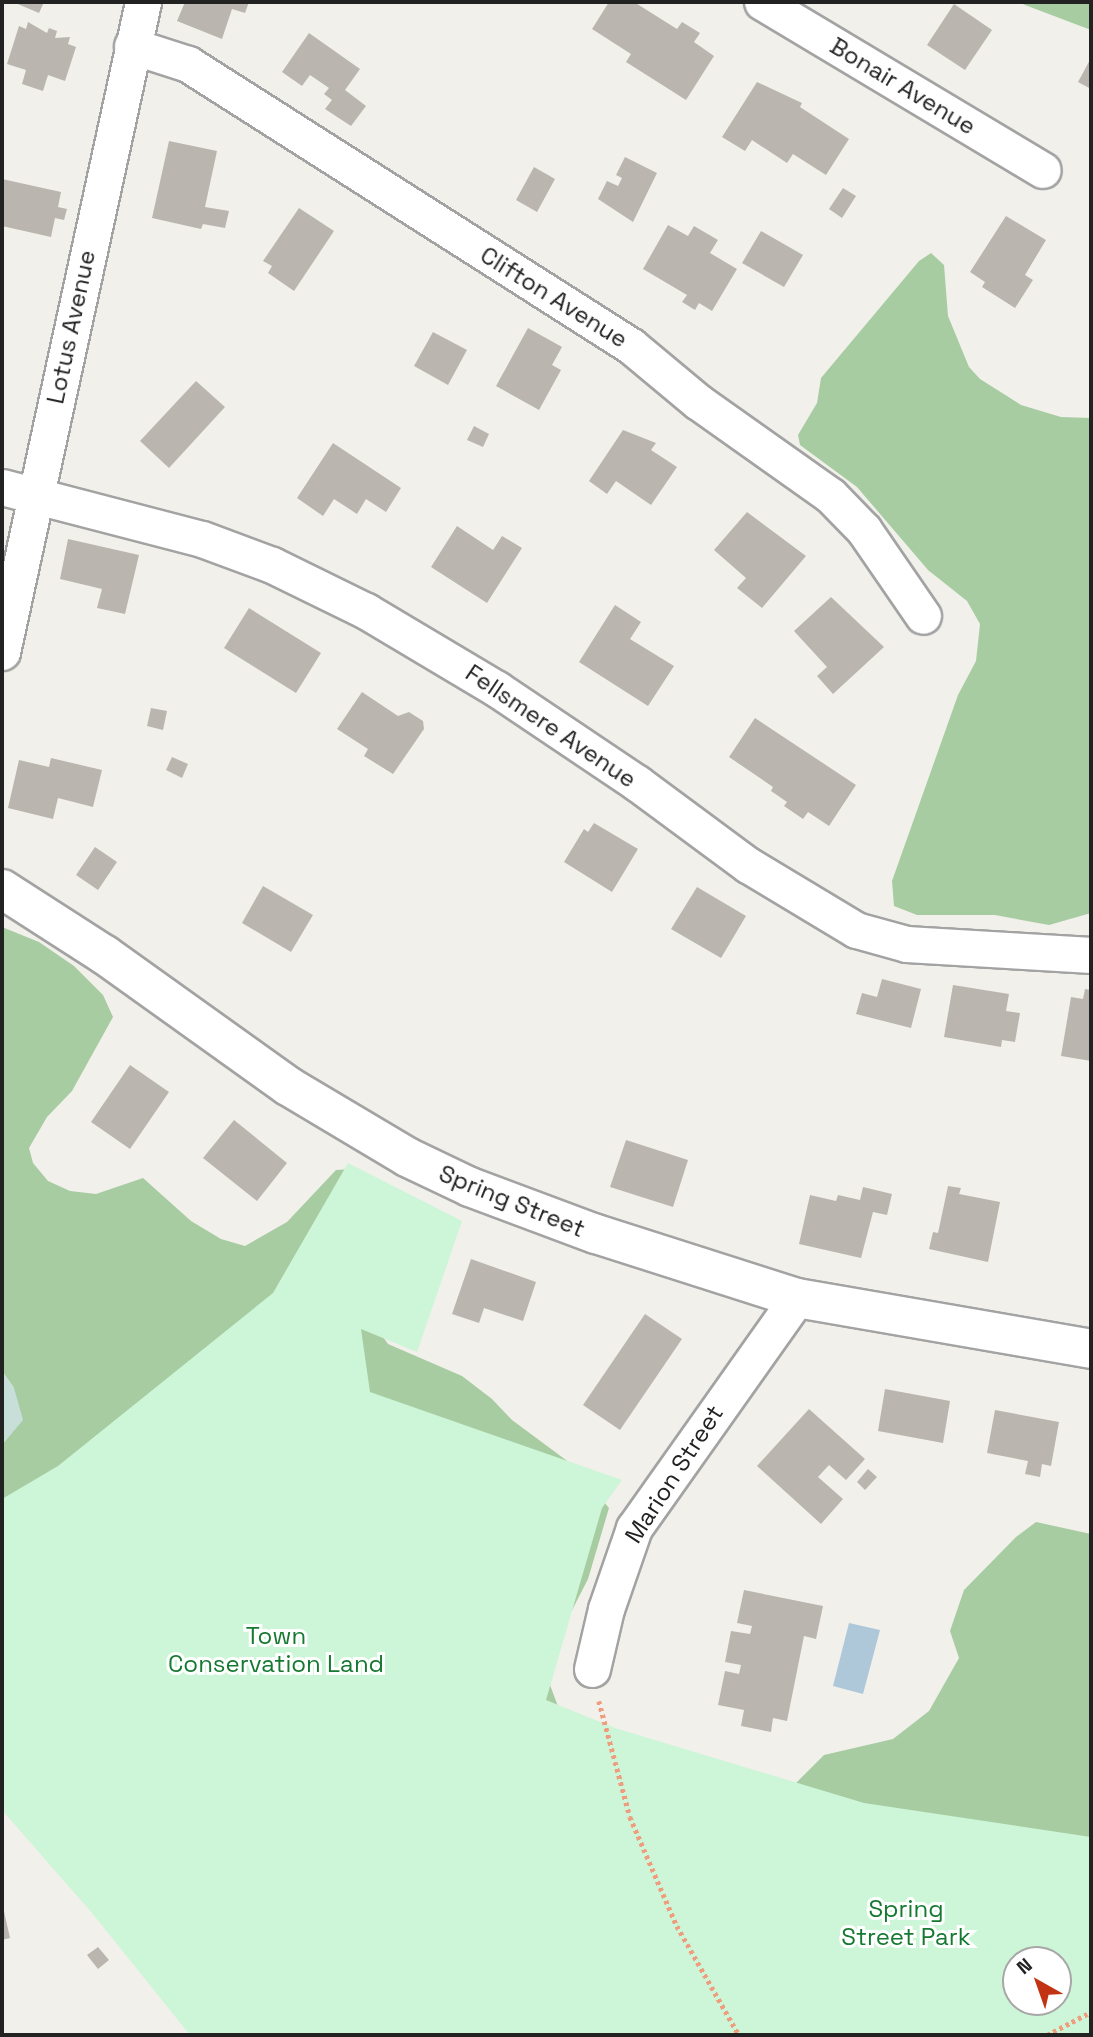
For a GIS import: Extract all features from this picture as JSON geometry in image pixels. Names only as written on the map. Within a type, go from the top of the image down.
[{"type":"street","name":"Lotus Avenue","points":[[2,653],[18,491],[143,2]]},
{"type":"street","name":"Bonair Avenue","points":[[762,2],[1043,170]]},
{"type":"street","name":"Clifton Avenue","points":[[132,46],[187,64],[631,346],[697,401],[830,495],[864,530],[923,616]]},
{"type":"street","name":"Fellsmere Avenue","points":[[18,491],[202,540],[272,565],[366,611],[497,689],[638,783],[748,865],[856,930],[908,944],[1091,955]]},
{"type":"street","name":"Spring Street","points":[[2,889],[105,955],[288,1086],[407,1157],[520,1208],[797,1298],[1091,1349]]},
{"type":"street","name":"Marion Street","points":[[592,1669],[610,1597],[634,1528],[797,1298]]},
{"type":"path","points":[[592,1669],[630,1817],[677,1926],[739,2035]]},
{"type":"path","points":[[1047,2035],[1091,2012]]},
{"type":"green space","points":[[1019,2],[1091,2],[1091,30],[1025,5]]},
{"type":"green space","points":[[931,253],[944,265],[948,316],[969,367],[980,379],[1021,405],[1061,417],[1091,418],[1091,913],[1049,925],[995,915],[917,915],[894,906],[892,881],[958,695],[976,661],[980,624],[967,601],[928,570],[857,487],[800,445],[798,435],[817,403],[821,378],[919,261]]},
{"type":"green space","name":"Town Conservation Land","points":[[2,927],[39,942],[74,966],[103,995],[113,1017],[72,1091],[47,1117],[29,1148],[33,1163],[48,1181],[70,1191],[96,1194],[143,1178],[191,1221],[221,1239],[245,1246],[287,1222],[336,1170],[353,1169],[398,1191],[378,1330],[388,1344],[462,1376],[492,1399],[512,1420],[574,1466],[609,1508],[588,1579],[568,1618],[550,1685],[559,1709],[790,1789],[824,1755],[893,1739],[929,1711],[959,1658],[950,1631],[964,1590],[1016,1537],[1036,1522],[1091,1534],[1091,2035],[204,2035],[2,1805],[2,1445],[14,1388],[2,1371]]},
{"type":"green space","name":"Town Conservation Land","points":[[348,1163],[462,1221],[417,1352],[361,1329],[370,1392],[622,1480],[602,1508],[546,1700],[615,1728],[864,1803],[1091,1837],[1091,2035],[190,2035],[92,1913],[2,1810],[2,1499],[58,1466],[273,1293]]},
{"type":"shaded area","points":[[2,1371],[14,1388],[23,1420],[2,1445]]},
{"type":"shaded area","points":[[849,1623],[880,1630],[863,1694],[833,1686]]},
{"type":"building","points":[[13,2],[44,2],[39,13]]},
{"type":"building","points":[[185,2],[249,2],[245,13],[232,9],[222,39],[177,21]]},
{"type":"building","points":[[609,2],[634,2],[677,29],[682,22],[700,33],[694,42],[714,56],[686,100],[626,62],[631,54],[592,29]]},
{"type":"building","points":[[954,4],[992,30],[965,70],[927,45]]},
{"type":"building","points":[[28,22],[47,33],[49,28],[57,31],[55,38],[70,37],[68,44],[76,47],[65,81],[48,75],[43,91],[22,84],[26,70],[7,64],[19,26],[26,29]]},
{"type":"building","points":[[309,33],[360,69],[345,90],[366,106],[351,126],[325,109],[332,100],[324,94],[329,88],[310,75],[302,86],[282,72]]},
{"type":"building","points":[[1091,58],[1091,89],[1078,82]]},
{"type":"building","points":[[757,82],[802,103],[800,107],[849,139],[826,175],[793,154],[787,163],[752,140],[745,151],[722,137]]},
{"type":"building","points":[[169,141],[217,151],[205,207],[229,211],[225,228],[203,224],[201,229],[152,218]]},
{"type":"building","points":[[625,157],[657,173],[633,222],[598,199],[607,181],[618,186],[622,178],[616,175]]},
{"type":"building","points":[[534,167],[555,179],[537,212],[516,200]]},
{"type":"building","points":[[2,179],[61,192],[58,207],[67,209],[64,220],[55,218],[51,237],[2,226]]},
{"type":"building","points":[[843,188],[856,196],[842,218],[829,209]]},
{"type":"building","points":[[299,208],[334,231],[294,291],[268,273],[272,266],[263,261]]},
{"type":"building","points":[[1006,216],[1046,240],[1025,275],[1033,280],[1015,308],[982,287],[985,282],[970,272]]},
{"type":"building","points":[[668,225],[688,236],[694,226],[718,240],[710,253],[737,269],[712,311],[699,303],[695,310],[682,302],[687,295],[643,269]]},
{"type":"building","points":[[761,231],[803,255],[784,287],[742,263]]},
{"type":"building","points":[[528,328],[562,347],[552,365],[561,370],[539,410],[496,386]]},
{"type":"building","points":[[433,332],[467,350],[448,385],[414,366]]},
{"type":"building","points":[[196,381],[225,407],[169,468],[140,441]]},
{"type":"building","points":[[474,426],[489,434],[483,447],[467,440]]},
{"type":"building","points":[[623,430],[656,443],[651,450],[677,467],[651,505],[616,481],[607,494],[589,481]]},
{"type":"building","points":[[333,443],[401,488],[386,512],[366,499],[357,514],[334,499],[323,516],[297,498]]},
{"type":"building","points":[[747,512],[806,556],[762,608],[737,588],[746,578],[714,550]]},
{"type":"building","points":[[457,526],[493,550],[502,536],[522,548],[487,603],[431,567]]},
{"type":"building","points":[[68,539],[139,555],[125,614],[97,608],[102,589],[60,579]]},
{"type":"building","points":[[831,597],[884,647],[833,694],[817,676],[827,667],[794,631]]},
{"type":"building","points":[[615,605],[641,622],[630,639],[674,666],[648,706],[579,662]]},
{"type":"building","points":[[249,608],[321,653],[296,693],[224,648]]},
{"type":"building","points":[[362,692],[398,716],[409,712],[423,721],[424,729],[393,774],[364,756],[368,749],[337,729]]},
{"type":"building","points":[[151,708],[167,711],[163,730],[147,726]]},
{"type":"building","points":[[755,718],[856,785],[829,826],[808,812],[803,819],[784,806],[787,802],[771,791],[773,787],[729,757]]},
{"type":"building","points":[[172,757],[188,764],[182,778],[166,770]]},
{"type":"building","points":[[51,758],[102,770],[93,807],[58,798],[53,819],[8,808],[19,760],[49,767]]},
{"type":"building","points":[[594,823],[638,849],[612,892],[564,862],[584,829],[588,832]]},
{"type":"building","points":[[95,847],[117,862],[98,890],[76,875]]},
{"type":"building","points":[[263,886],[313,915],[291,952],[242,923]]},
{"type":"building","points":[[697,887],[746,916],[721,958],[671,929]]},
{"type":"building","points":[[882,979],[921,989],[911,1028],[856,1014],[862,993],[877,997]]},
{"type":"building","points":[[953,985],[1009,994],[1006,1011],[1020,1013],[1015,1042],[1002,1040],[1001,1047],[944,1037]]},
{"type":"building","points":[[1085,989],[1091,990],[1091,1061],[1061,1056],[1071,997],[1083,999]]},
{"type":"building","points":[[130,1065],[169,1092],[130,1149],[91,1122]]},
{"type":"building","points":[[234,1120],[287,1163],[257,1201],[203,1158]]},
{"type":"building","points":[[626,1140],[688,1160],[673,1207],[610,1187]]},
{"type":"building","points":[[948,1186],[961,1188],[959,1194],[1000,1202],[988,1262],[929,1249],[933,1232],[938,1233]]},
{"type":"building","points":[[863,1187],[892,1194],[887,1215],[873,1212],[861,1258],[799,1244],[810,1195],[836,1201],[838,1195],[860,1200]]},
{"type":"building","points":[[471,1259],[536,1282],[523,1321],[484,1308],[479,1323],[452,1314]]},
{"type":"building","points":[[645,1314],[682,1339],[620,1430],[583,1405]]},
{"type":"building","points":[[885,1389],[950,1401],[943,1443],[878,1431]]},
{"type":"building","points":[[809,1409],[865,1459],[846,1480],[829,1465],[818,1477],[843,1499],[821,1524],[757,1466]]},
{"type":"building","points":[[995,1410],[1059,1422],[1051,1466],[1042,1464],[1040,1477],[1025,1474],[1028,1461],[987,1453]]},
{"type":"building","points":[[868,1469],[877,1477],[865,1490],[857,1482]]},
{"type":"building","points":[[744,1590],[823,1606],[816,1639],[804,1636],[787,1721],[773,1718],[771,1732],[741,1726],[744,1710],[718,1705],[725,1671],[739,1674],[741,1665],[725,1662],[731,1631],[750,1634],[752,1626],[737,1623]]},
{"type":"building","points":[[2,1908],[10,1938],[2,1940]]},
{"type":"building","points":[[98,1947],[109,1960],[98,1969],[87,1955]]},
{"type":"park label","name":"Spring Street Park","points":[[906,1923]]}]
